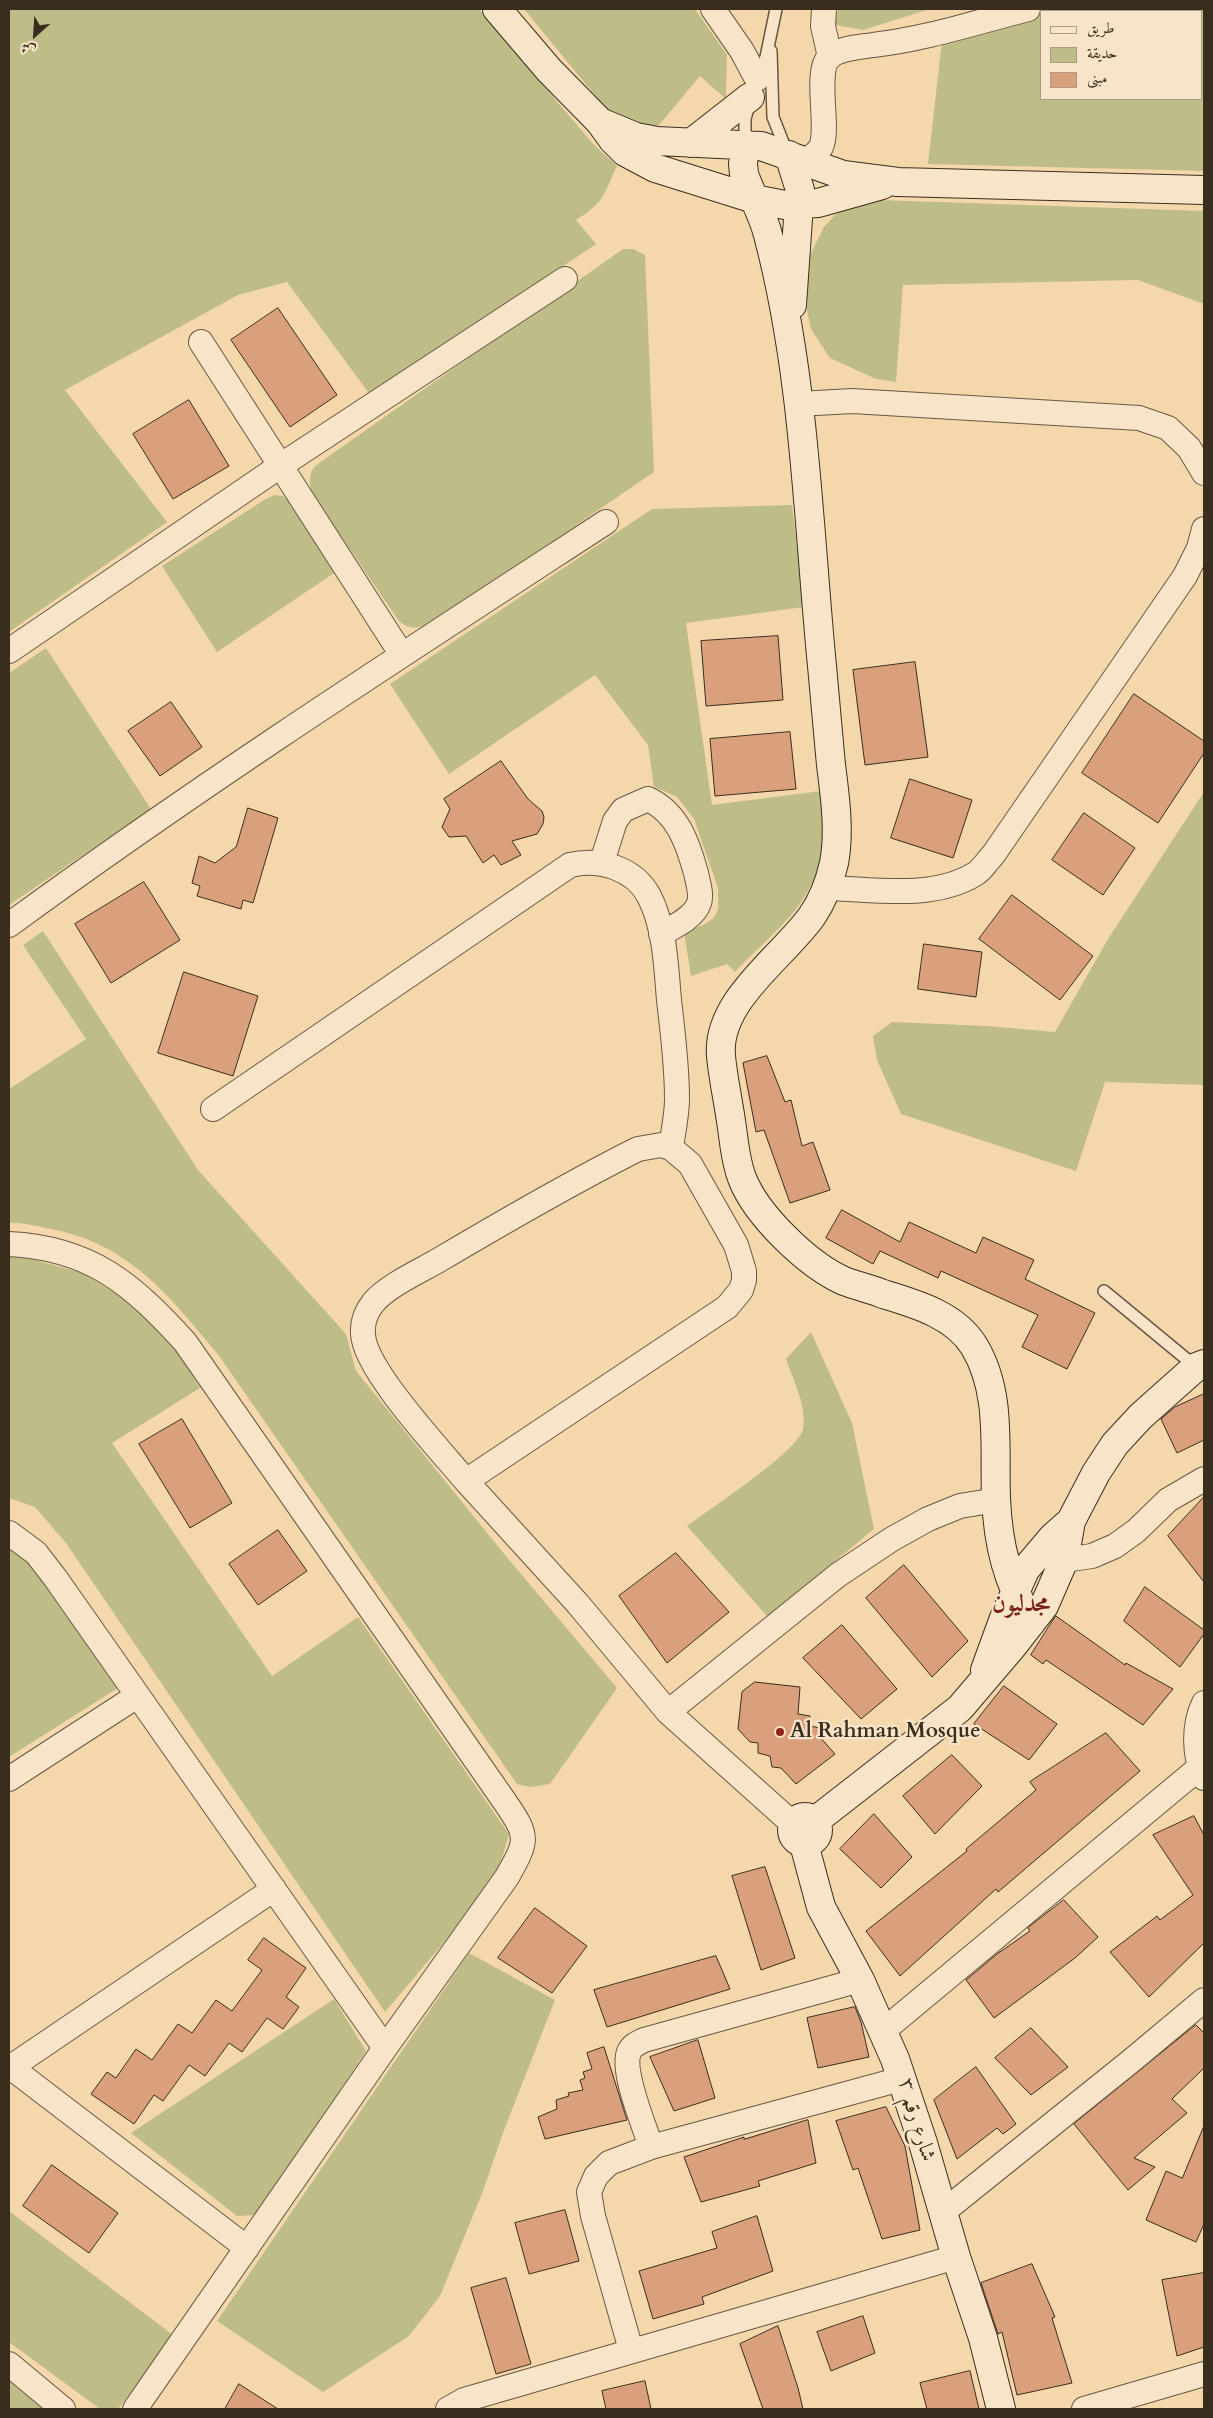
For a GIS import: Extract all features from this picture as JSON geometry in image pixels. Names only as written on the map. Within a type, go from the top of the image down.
[{"type":"street","points":[[497,9],[549,70],[600,122],[613,140],[625,152],[638,160],[682,178],[754,200],[800,206],[833,200],[873,186],[898,182]]},
{"type":"street","points":[[691,143],[754,88],[742,51],[713,9]]},
{"type":"street","points":[[824,9],[823,26],[830,57]]},
{"type":"street","points":[[796,158],[816,154],[823,142],[823,81],[825,64],[830,57],[838,52],[858,47],[903,42],[1028,9]]},
{"type":"street","points":[[600,122],[636,137],[691,143],[760,146],[843,175],[898,182],[1204,190]]},
{"type":"street","points":[[745,144],[743,164],[754,200],[769,236],[790,336],[799,404],[812,572],[835,804],[835,859],[828,888],[814,914],[730,1013],[722,1031],[721,1052],[735,1149],[742,1178],[758,1206],[781,1234],[815,1262],[841,1280],[909,1302],[940,1316],[956,1326],[973,1344],[984,1369],[992,1400],[997,1439],[996,1500],[1004,1559],[1015,1594],[1031,1624]]},
{"type":"street","points":[[790,336],[800,206],[796,158]]},
{"type":"street","points":[[9,651],[280,466],[565,279]]},
{"type":"street","points":[[201,342],[402,655]]},
{"type":"street","points":[[799,404],[852,401],[1139,418],[1168,428],[1189,448],[1204,473]]},
{"type":"street","points":[[9,924],[113,849],[402,655],[606,522]]},
{"type":"street","points":[[828,888],[913,891],[953,885],[976,873],[999,846],[1185,576],[1199,548],[1204,529]]},
{"type":"street","points":[[602,862],[615,821],[623,810],[648,799],[658,804],[673,818],[685,837],[700,892],[699,904],[687,918],[661,934]]},
{"type":"street","points":[[212,1110],[570,864],[602,862],[636,881],[649,896],[661,934],[665,953],[677,1101],[671,1148]]},
{"type":"street","points":[[466,1481],[727,1307],[741,1290],[744,1271],[736,1245],[690,1164],[671,1148],[661,1145],[645,1148],[608,1164],[412,1276],[374,1302],[363,1320],[362,1336],[368,1356],[388,1386],[466,1481],[578,1604],[668,1712],[804,1830],[960,1708],[1044,1606],[1064,1560],[1070,1521]]},
{"type":"street","points":[[9,1244],[34,1245],[94,1264],[120,1280],[149,1303],[185,1342],[522,1827],[524,1840],[518,1857],[507,1877],[385,2048],[135,2409]]},
{"type":"street","points":[[982,1681],[1025,1570],[1070,1521],[1096,1473],[1115,1444],[1141,1416],[1200,1366]]},
{"type":"street","points":[[1064,1560],[1092,1556],[1115,1546],[1136,1530],[1168,1500],[1204,1479]]},
{"type":"street","points":[[668,1712],[838,1575],[892,1539],[928,1519],[960,1506],[996,1500]]},
{"type":"street","points":[[9,1533],[36,1553],[46,1566],[385,2048]]},
{"type":"street","points":[[9,1779],[137,1696]]},
{"type":"street","points":[[883,2031],[1202,1773],[1196,1745],[1197,1723],[1204,1703]]},
{"type":"street","name":"شارع رقم ٣","points":[[804,1830],[821,1907],[860,1980],[883,2031],[923,2143],[956,2257],[983,2338],[1001,2409]]},
{"type":"street","points":[[247,2248],[10,2066],[274,1889]]},
{"type":"street","points":[[651,2147],[629,2075],[629,2053],[633,2046],[644,2040],[860,1980]]},
{"type":"street","points":[[943,2212],[1204,2000]]},
{"type":"street","points":[[632,2350],[608,2271],[589,2192],[596,2176],[609,2163],[651,2147],[901,2079]]},
{"type":"street","points":[[448,2409],[464,2400],[956,2257]]},
{"type":"street","points":[[9,2364],[64,2409]]},
{"type":"street","points":[[1084,2409],[1204,2374]]},
{"type":"lane","points":[[745,144],[746,119],[771,37],[776,9]]},
{"type":"lane","points":[[771,37],[773,116],[780,140],[796,158]]},
{"type":"lane","points":[[1104,1291],[1200,1366]]},
{"type":"green space","points":[[9,9],[479,9],[594,145],[617,166],[606,191],[598,203],[576,220],[596,244],[371,396],[287,282],[238,295],[65,390],[167,522],[9,632]]},
{"type":"green space","points":[[524,9],[695,9],[727,55],[726,99],[700,76],[659,125],[646,128],[607,110]]},
{"type":"green space","points":[[838,9],[930,9],[863,30],[835,25]]},
{"type":"green space","points":[[1204,9],[1204,171],[928,164],[942,41],[1040,15],[1040,100],[1203,100],[1203,10],[1058,10]]},
{"type":"green space","points":[[879,200],[1204,211],[1204,304],[1138,280],[903,285],[896,382],[876,379],[830,358],[811,329],[807,311],[808,259],[824,227],[835,215],[847,208]]},
{"type":"green space","points":[[623,249],[633,249],[645,255],[654,472],[433,623],[415,628],[403,624],[399,621],[312,494],[310,479],[315,466]]},
{"type":"green space","points":[[274,495],[283,496],[292,504],[334,573],[217,652],[162,566]]},
{"type":"green space","points":[[792,505],[804,607],[686,623],[712,805],[821,791],[821,853],[809,889],[799,905],[788,919],[735,972],[727,964],[691,976],[684,932],[703,925],[714,918],[718,909],[718,888],[694,819],[677,797],[654,787],[648,745],[595,675],[449,774],[390,684],[652,509]]},
{"type":"green space","points":[[46,648],[151,809],[9,905],[9,673]]},
{"type":"green space","points":[[1204,792],[1204,1085],[1105,1082],[1076,1171],[901,1114],[877,1060],[873,1036],[892,1022],[987,1026],[1055,1032],[1108,939]]},
{"type":"green space","points":[[43,931],[198,1170],[346,1334],[356,1371],[505,1555],[617,1688],[550,1784],[531,1787],[517,1784],[217,1353],[181,1310],[143,1273],[123,1258],[100,1245],[75,1235],[46,1228],[9,1223],[9,1089],[86,1039],[23,945]]},
{"type":"green space","points":[[9,1254],[82,1273],[139,1307],[170,1338],[200,1388],[112,1443],[272,1676],[358,1617],[509,1834],[502,1858],[485,1894],[385,2012],[66,1543],[35,1507],[9,1498]]},
{"type":"green space","points":[[811,1332],[852,1423],[874,1529],[768,1617],[687,1526],[770,1465],[798,1439],[803,1429],[803,1411],[799,1393],[786,1359]]},
{"type":"green space","points":[[9,1540],[26,1551],[118,1688],[9,1757]]},
{"type":"green space","points":[[469,1953],[555,2000],[504,2130],[483,2191],[440,2296],[409,2336],[323,2392],[217,2321]]},
{"type":"green space","points":[[334,1999],[366,2051],[264,2208],[256,2215],[237,2216],[131,2133]]},
{"type":"green space","points":[[9,2211],[173,2335],[118,2409],[100,2409],[9,2342]]},
{"type":"green space","points":[[9,2373],[52,2409],[9,2409]]},
{"type":"building","points":[[278,308],[337,395],[290,427],[231,340]]},
{"type":"building","points":[[189,400],[229,466],[173,499],[133,434]]},
{"type":"building","points":[[778,636],[783,700],[706,706],[701,641]]},
{"type":"building","points":[[915,662],[928,757],[865,765],[853,670]]},
{"type":"building","points":[[1134,694],[1204,741],[1204,753],[1158,823],[1082,773]]},
{"type":"building","points":[[171,702],[202,747],[160,776],[128,731]]},
{"type":"building","points":[[790,732],[796,789],[715,796],[710,739]]},
{"type":"building","points":[[501,761],[528,799],[542,811],[544,817],[543,824],[537,834],[512,841],[521,855],[501,865],[494,855],[483,863],[466,836],[449,837],[442,827],[450,809],[444,799]]},
{"type":"building","points":[[910,779],[972,800],[953,858],[891,838]]},
{"type":"building","points":[[248,808],[278,818],[253,903],[243,900],[241,909],[197,896],[200,886],[192,883],[199,856],[215,863],[236,847]]},
{"type":"building","points":[[1084,813],[1135,848],[1103,895],[1052,860]]},
{"type":"building","points":[[144,882],[180,940],[111,983],[75,924]]},
{"type":"building","points":[[1012,895],[1093,956],[1060,1000],[979,939]]},
{"type":"building","points":[[924,944],[982,952],[976,997],[918,989]]},
{"type":"building","points":[[184,972],[258,996],[233,1076],[158,1053]]},
{"type":"building","points":[[767,1056],[785,1102],[791,1100],[802,1146],[813,1142],[830,1190],[790,1203],[764,1130],[756,1132],[743,1063]]},
{"type":"building","points":[[842,1210],[900,1242],[909,1222],[976,1253],[983,1237],[1034,1260],[1025,1279],[1095,1313],[1067,1369],[1022,1347],[1038,1315],[941,1271],[938,1278],[880,1251],[873,1264],[826,1238]]},
{"type":"building","points":[[1204,1394],[1204,1440],[1177,1453],[1161,1419],[1175,1407]]},
{"type":"building","points":[[182,1419],[232,1503],[190,1528],[139,1444]]},
{"type":"building","points":[[1204,1497],[1204,1582],[1168,1536]]},
{"type":"building","points":[[278,1530],[307,1571],[258,1605],[229,1564]]},
{"type":"building","points":[[676,1553],[729,1612],[667,1663],[619,1596]]},
{"type":"building","points":[[904,1565],[968,1641],[932,1677],[866,1598]]},
{"type":"building","points":[[1145,1587],[1204,1630],[1204,1634],[1180,1667],[1124,1621]]},
{"type":"building","points":[[1056,1616],[1125,1665],[1126,1663],[1173,1689],[1143,1725],[1046,1660],[1043,1664],[1031,1655]]},
{"type":"building","points":[[842,1625],[897,1689],[861,1719],[803,1658]]},
{"type":"building","name":"Al Rahman Mosque","points":[[755,1682],[800,1687],[798,1714],[810,1716],[810,1726],[820,1728],[819,1736],[835,1754],[796,1784],[781,1768],[772,1767],[770,1756],[758,1753],[758,1743],[750,1742],[738,1729],[742,1692]]},
{"type":"building","points":[[1004,1686],[1057,1724],[1029,1760],[974,1724]]},
{"type":"building","points":[[1106,1733],[1140,1771],[998,1892],[996,1889],[900,1976],[866,1931],[967,1851],[966,1849],[1036,1790],[1030,1782]]},
{"type":"building","points":[[952,1755],[982,1786],[935,1834],[903,1796]]},
{"type":"building","points":[[874,1814],[912,1857],[881,1888],[840,1849]]},
{"type":"building","points":[[1194,1816],[1204,1835],[1204,1943],[1149,1997],[1110,1952],[1157,1916],[1160,1920],[1193,1895],[1153,1835]]},
{"type":"building","points":[[765,1867],[795,1958],[761,1970],[732,1876]]},
{"type":"building","points":[[1064,1900],[1098,1937],[1075,1958],[994,2018],[966,1980],[997,1954],[1030,1931],[1028,1928]]},
{"type":"building","points":[[535,1908],[587,1946],[552,1993],[498,1958]]},
{"type":"building","points":[[264,1938],[306,1968],[286,1997],[299,2007],[283,2029],[267,2018],[242,2052],[229,2043],[205,2076],[189,2065],[163,2101],[154,2095],[134,2124],[91,2094],[107,2072],[116,2078],[136,2049],[152,2060],[178,2024],[192,2033],[216,2000],[232,2011],[262,1970],[248,1960]]},
{"type":"building","points":[[716,1956],[730,1989],[607,2027],[594,1990]]},
{"type":"building","points":[[855,2007],[861,2022],[869,2057],[818,2068],[807,2018]]},
{"type":"building","points":[[1196,2025],[1204,2033],[1204,2068],[1172,2099],[1187,2113],[1134,2158],[1155,2167],[1128,2190],[1074,2124]]},
{"type":"building","points":[[1031,2028],[1068,2067],[1031,2095],[995,2058]]},
{"type":"building","points":[[698,2040],[715,2098],[674,2111],[650,2057]]},
{"type":"building","points":[[604,2047],[627,2120],[545,2139],[538,2117],[557,2109],[556,2100],[569,2096],[568,2093],[583,2090],[580,2080],[585,2078],[583,2072],[592,2069],[587,2053]]},
{"type":"building","points":[[976,2067],[1016,2124],[1003,2134],[997,2128],[957,2159],[934,2100]]},
{"type":"building","points":[[886,2107],[905,2146],[920,2230],[882,2239],[858,2168],[853,2170],[836,2121]]},
{"type":"building","points":[[808,2120],[816,2163],[758,2181],[760,2186],[701,2202],[684,2157],[744,2137],[744,2139]]},
{"type":"building","points":[[1204,2126],[1204,2224],[1196,2242],[1146,2220],[1166,2171],[1182,2178]]},
{"type":"building","points":[[52,2165],[118,2213],[89,2253],[23,2206]]},
{"type":"building","points":[[565,2210],[579,2261],[529,2274],[515,2223]]},
{"type":"building","points":[[757,2216],[773,2271],[702,2297],[704,2304],[653,2319],[639,2271],[717,2248],[712,2232]]},
{"type":"building","points":[[1032,2264],[1055,2317],[1052,2318],[1072,2383],[1017,2395],[1002,2332],[998,2334],[981,2283]]},
{"type":"building","points":[[1204,2273],[1204,2347],[1177,2356],[1162,2280]]},
{"type":"building","points":[[506,2278],[531,2364],[496,2374],[471,2288]]},
{"type":"building","points":[[863,2316],[875,2353],[831,2371],[817,2332]]},
{"type":"building","points":[[778,2326],[803,2409],[763,2409],[740,2344]]},
{"type":"building","points":[[970,2371],[979,2409],[927,2409],[920,2383]]},
{"type":"building","points":[[645,2381],[651,2409],[606,2409],[602,2391]]},
{"type":"building","points":[[239,2384],[278,2409],[225,2409]]},
{"type":"place","name":"Al Rahman Mosque","points":[[780,1732]]},
{"type":"district","name":"مجدليون","points":[[1021,1605]]}]
